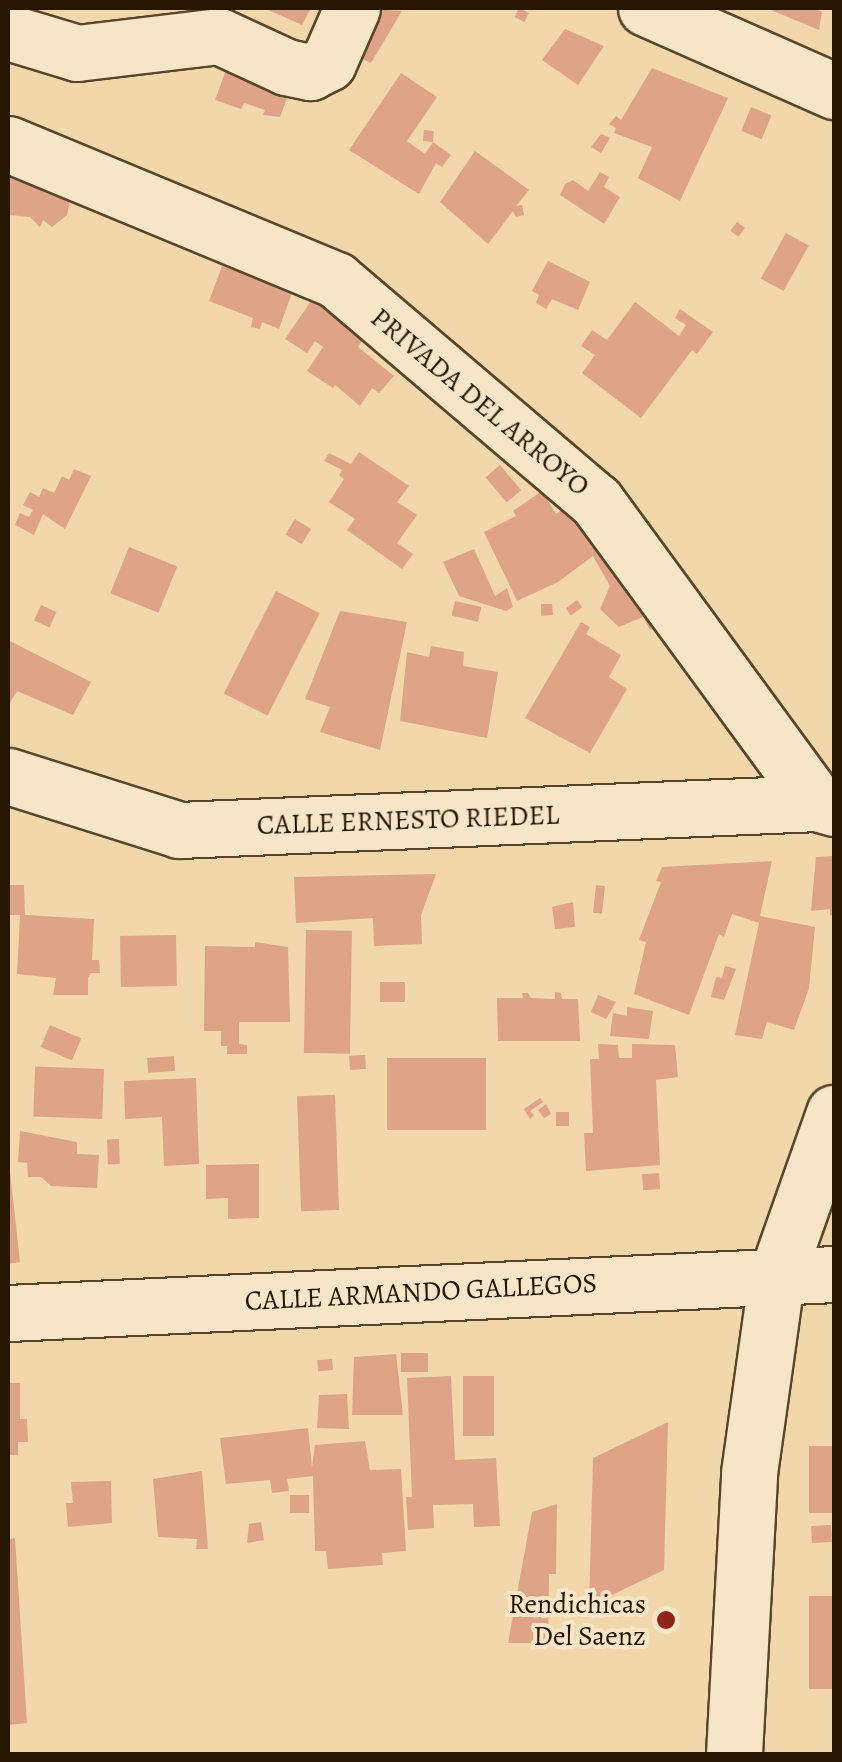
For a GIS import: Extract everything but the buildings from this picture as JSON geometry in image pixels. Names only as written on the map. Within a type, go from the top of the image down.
[{"type":"street","points":[[8,32],[77,53],[219,36],[286,68],[310,72],[328,64],[352,8]]},
{"type":"street","points":[[646,8],[834,91]]},
{"type":"street","name":"PRIVADA DEL ARROYO","points":[[8,144],[336,280],[596,501],[826,805]]},
{"type":"street","name":"CALLE ERNESTO RIEDEL","points":[[21,786],[179,830],[826,805]]},
{"type":"street","points":[[734,1754],[749,1473],[778,1275],[834,1113]]},
{"type":"street","name":"CALLE ARMANDO GALLEGOS","points":[[8,1313],[834,1274]]},
{"type":"place","name":"Rendichicas Del Saenz","points":[[666,1620]]}]
